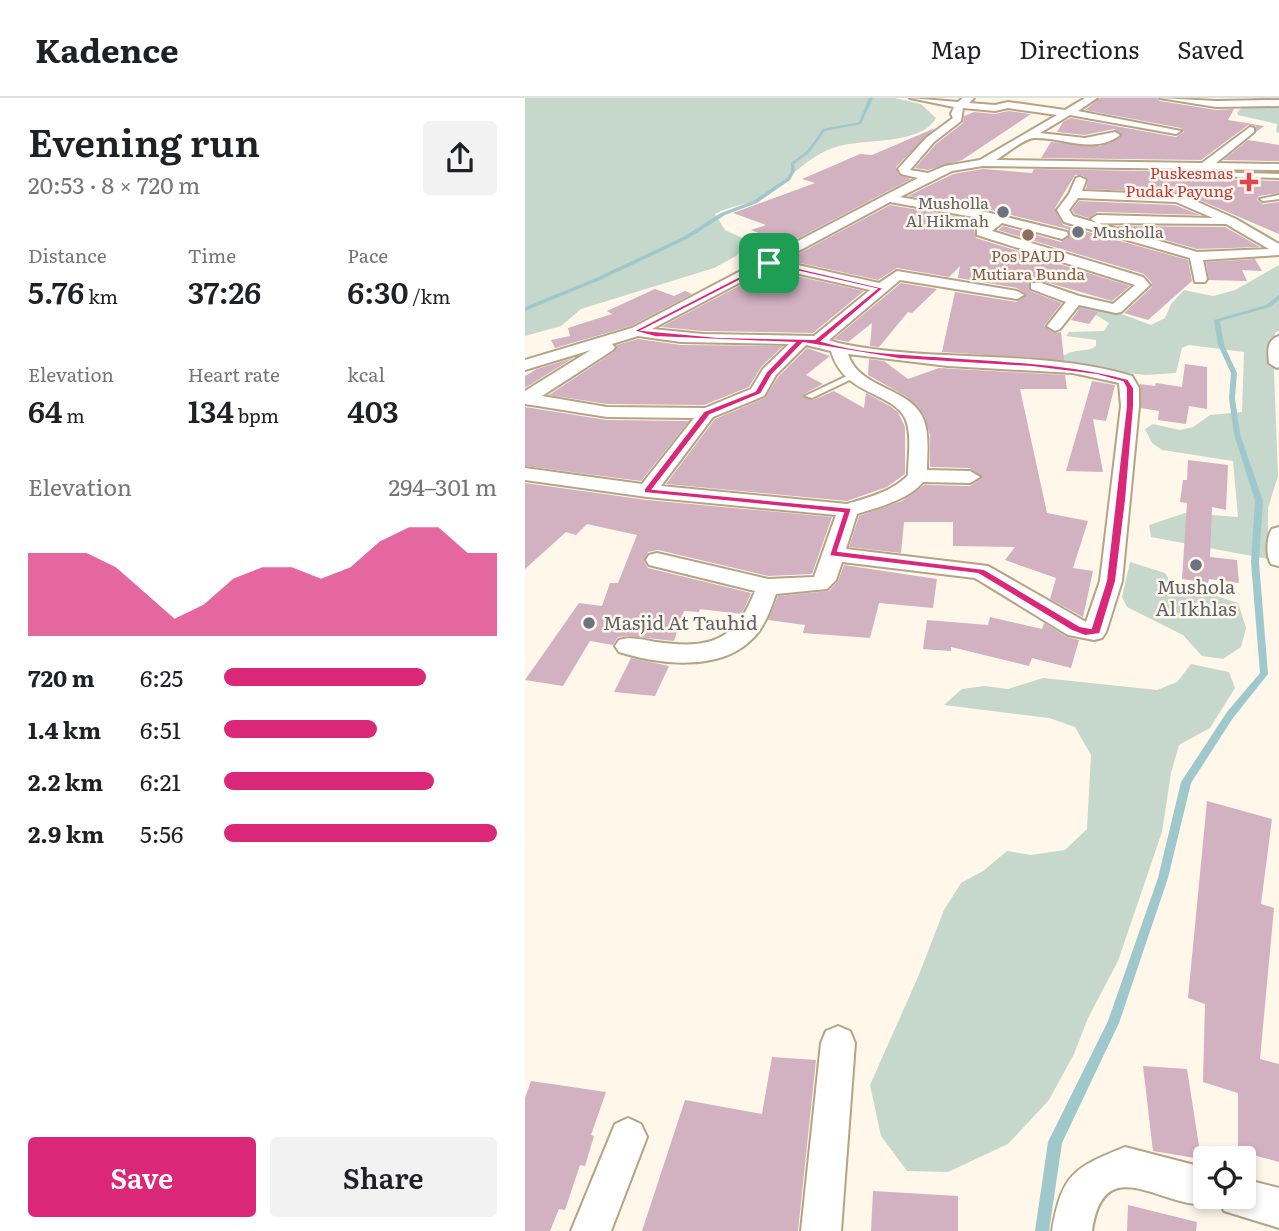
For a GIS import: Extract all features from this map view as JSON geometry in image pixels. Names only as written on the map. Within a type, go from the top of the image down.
[{"type":"street","points":[[915,98],[964,101],[995,108],[1008,105],[1154,122],[1176,131]]},
{"type":"street","points":[[983,163],[1092,98]]},
{"type":"street","points":[[1165,98],[1216,103],[1279,103]]},
{"type":"street","points":[[929,177],[905,172],[904,169],[921,155],[930,140],[958,119],[956,114],[964,101]]},
{"type":"street","points":[[1201,166],[1250,130]]},
{"type":"street","points":[[1032,135],[1087,142],[1098,142],[1115,135]]},
{"type":"street","points":[[526,399],[632,332],[949,168],[983,163],[1279,167]]},
{"type":"street","points":[[1075,194],[1178,198],[1232,222],[1277,248],[1277,251],[1257,256],[1196,256],[1068,219],[1063,210],[1075,194],[1085,166]]},
{"type":"street","points":[[887,198],[923,206],[946,207],[1062,235]]},
{"type":"street","points":[[1000,219],[982,232],[1138,280],[1143,285],[1116,309],[1075,300],[1036,286]]},
{"type":"street","points":[[1068,219],[1232,222]]},
{"type":"street","points":[[1196,256],[1200,279]]},
{"type":"street","points":[[769,263],[881,288]]},
{"type":"street","points":[[526,399],[607,412],[707,413],[758,392],[769,373],[893,277],[903,275],[1017,295]]},
{"type":"street","points":[[1055,326],[1075,300]]},
{"type":"street","points":[[525,365],[632,332],[718,339],[809,341],[838,348],[923,359],[1032,365],[1098,373],[1126,380],[1130,388],[1130,406],[1111,581],[1096,631],[1090,633],[1076,629],[980,571],[832,554]]},
{"type":"street","points":[[1278,367],[1276,345],[1279,341]]},
{"type":"street","points":[[525,474],[647,491],[848,510],[881,500],[911,484],[918,476],[914,418],[907,406],[879,394],[854,376],[839,360],[838,348]]},
{"type":"street","points":[[647,491],[707,413]]},
{"type":"street","points":[[918,476],[970,477]]},
{"type":"street","points":[[657,560],[768,587],[819,583],[825,580],[848,510]]},
{"type":"street","points":[[1279,534],[1279,559]]},
{"type":"street","points":[[627,646],[681,655],[720,647],[749,628],[768,587]]},
{"type":"street","points":[[821,1231],[838,1043]]},
{"type":"street","points":[[590,1231],[628,1137]]},
{"type":"street","points":[[1072,1231],[1077,1199],[1098,1177],[1125,1166],[1193,1184]]},
{"type":"street","points":[[1256,1202],[1279,1208]]},
{"type":"lane","points":[[1201,166],[1206,174],[1279,176]]},
{"type":"lane","points":[[1263,199],[1279,197]]},
{"type":"lane","points":[[809,396],[854,376]]},
{"type":"green space","points":[[525,98],[895,98],[921,104],[936,118],[928,127],[904,137],[847,144],[826,151],[807,162],[765,196],[715,214],[725,230],[749,241],[736,256],[714,268],[581,309],[561,326],[525,336]]},
{"type":"green space","points":[[1254,98],[1279,98],[1279,133],[1276,132],[1277,124],[1238,115],[1237,112]]},
{"type":"green space","points":[[1279,265],[1279,331],[1275,333],[1273,345],[1278,476],[1268,508],[1268,559],[1151,537],[1149,525],[1185,513],[1238,517],[1233,461],[1162,450],[1152,443],[1145,429],[1153,424],[1180,430],[1193,427],[1210,415],[1242,412],[1244,352],[1189,345],[1182,348],[1176,373],[1146,375],[1034,362],[1030,356],[1065,355],[1096,346],[1096,340],[1066,336],[1069,332],[1104,331],[1109,323],[1093,313],[1074,309],[1049,296],[1055,292],[1151,325],[1165,318],[1171,304],[1184,290],[1213,296],[1235,290]]},
{"type":"green space","points":[[1130,562],[1165,573],[1170,581],[1238,603],[1246,628],[1241,647],[1223,659],[1202,656],[1183,635],[1127,607],[1122,597]]},
{"type":"green space","points":[[1191,664],[1229,672],[1235,688],[1210,728],[1179,745],[1171,773],[1162,832],[1118,961],[1049,1100],[1008,1144],[948,1172],[907,1171],[881,1136],[870,1085],[918,977],[944,910],[961,883],[983,871],[1007,851],[1031,855],[1065,850],[1087,829],[1091,755],[1075,727],[1049,718],[944,705],[962,689],[984,686],[1008,689],[1043,678],[1157,690],[1177,682]]},
{"type":"building","points":[[1100,98],[1157,98],[1160,101],[1216,110],[1234,109],[1228,120],[1264,126],[1256,132],[1256,126],[1248,125],[1201,160],[1041,158],[1051,142],[1100,146],[1122,136],[1114,129],[1085,135],[1057,132],[1063,122],[1071,118],[1176,137],[1184,132],[1181,128],[1085,110]]},
{"type":"building","points":[[1008,111],[1031,114],[962,160],[928,170],[915,168],[936,144],[963,123],[964,116],[974,112],[995,114]]},
{"type":"building","points":[[935,128],[896,167],[899,175],[911,179],[749,264],[743,262],[781,242],[751,230],[766,225],[733,213],[815,183],[802,179],[860,154],[872,155]]},
{"type":"building","points":[[1248,140],[1279,145],[1279,161],[1223,160]]},
{"type":"building","points":[[983,169],[1032,173],[1034,169],[1196,172],[1206,179],[1279,181],[1279,193],[1259,196],[1257,200],[1263,204],[1279,202],[1279,234],[1183,193],[1086,189],[1088,179],[1075,175],[1055,208],[1063,225],[1188,260],[1192,281],[1148,320],[1124,313],[1152,287],[1144,274],[998,230],[1003,226],[1061,242],[1070,236],[1068,229],[987,209],[908,196],[953,174]]},
{"type":"building","points":[[1079,201],[1175,205],[1200,215],[1097,212],[1089,218],[1075,214],[1072,210]]},
{"type":"building","points":[[890,205],[983,221],[974,229],[976,238],[1130,286],[1112,301],[1042,281],[1029,281],[1030,291],[1062,303],[1044,326],[1054,333],[1061,332],[1064,360],[942,352],[955,292],[1017,302],[1026,294],[1017,288],[958,278],[960,266],[949,277],[897,268],[878,280],[787,260]]},
{"type":"building","points":[[1116,226],[1225,227],[1260,247],[1197,249]]},
{"type":"building","points":[[1255,259],[1262,271],[1242,270],[1247,281],[1209,280],[1206,262]]},
{"type":"building","points":[[769,270],[864,291],[813,333],[703,331],[661,327]]},
{"type":"building","points":[[901,283],[937,289],[912,313],[908,312],[879,347],[870,346],[872,323],[848,342],[834,339]]},
{"type":"building","points":[[655,289],[674,296],[685,291],[692,294],[631,326],[555,348],[551,340],[570,336],[568,328],[612,314],[607,311]]},
{"type":"building","points":[[1080,308],[1098,312],[1089,324],[1071,320]]},
{"type":"building","points":[[638,339],[681,345],[783,346],[761,367],[749,387],[704,405],[607,404],[549,395],[614,352],[617,345]]},
{"type":"building","points":[[807,348],[830,356],[806,375],[823,384],[803,397],[813,400],[834,391],[864,408],[866,393],[898,412],[905,427],[905,474],[887,487],[847,501],[666,484],[715,419],[765,398],[778,377]]},
{"type":"building","points":[[573,358],[525,388],[525,376],[537,369]]},
{"type":"building","points":[[869,359],[884,361],[908,379],[939,368],[1065,375],[1067,389],[1020,389],[1047,513],[1088,521],[1073,568],[1093,571],[1083,617],[1050,599],[1056,578],[1005,560],[1015,547],[953,546],[953,522],[904,522],[901,553],[849,547],[859,516],[902,501],[924,485],[970,486],[982,478],[970,468],[930,467],[930,435],[924,415],[907,397],[868,375]]},
{"type":"building","points":[[1185,364],[1207,367],[1207,409],[1189,406],[1186,424],[1158,420],[1159,411],[1141,408],[1140,384],[1155,386],[1156,383],[1182,387]]},
{"type":"building","points":[[1092,381],[1115,385],[1106,421],[1093,419],[1103,472],[1066,471]]},
{"type":"building","points":[[525,407],[607,420],[689,421],[641,481],[525,466]]},
{"type":"building","points":[[1188,460],[1228,465],[1226,510],[1212,507],[1210,557],[1237,560],[1239,583],[1209,579],[1208,583],[1182,579],[1187,503],[1180,502],[1183,480],[1187,480]]},
{"type":"building","points":[[525,483],[647,500],[832,517],[812,574],[768,576],[658,550],[648,552],[644,561],[648,568],[751,593],[741,614],[700,609],[699,612],[684,611],[674,641],[628,636],[618,637],[613,645],[590,641],[563,686],[525,680],[579,603],[602,606],[610,583],[618,583],[637,535],[587,524],[576,535],[566,532],[525,569]]},
{"type":"building","points":[[844,565],[937,579],[933,608],[879,603],[870,638],[803,633],[805,625],[768,620],[778,596],[829,591],[838,581]]},
{"type":"building","points":[[990,617],[1042,629],[1044,623],[1067,637],[1079,640],[1071,668],[1032,658],[1029,666],[951,647],[951,651],[923,649],[927,620],[988,625]]},
{"type":"building","points":[[631,658],[669,666],[655,696],[614,692]]},
{"type":"building","points":[[1207,801],[1272,819],[1261,904],[1274,908],[1260,1059],[1279,1064],[1279,1162],[1256,1156],[1256,1146],[1238,1146],[1238,1093],[1203,1082],[1205,1004],[1188,998]]},
{"type":"building","points":[[772,1057],[816,1060],[798,1231],[642,1231],[685,1100],[762,1114]]},
{"type":"building","points":[[1143,1066],[1187,1069],[1199,1146],[1193,1146],[1193,1158],[1153,1151]]},
{"type":"building","points":[[531,1081],[606,1092],[591,1135],[594,1136],[585,1166],[580,1165],[565,1210],[559,1209],[550,1231],[525,1231],[525,1098]]},
{"type":"building","points":[[873,1191],[958,1196],[958,1231],[871,1231]]},
{"type":"building","points":[[1128,1205],[1197,1222],[1196,1231],[1127,1231]]},
{"type":"waterway","points":[[525,309],[598,279],[685,238],[723,214],[755,202],[789,179],[793,171],[792,164],[808,152],[824,130],[860,123],[871,98]]},
{"type":"waterway","points":[[1042,1231],[1055,1142],[1113,1023],[1163,878],[1186,782],[1230,715],[1264,674],[1255,562],[1259,501],[1237,434],[1232,398],[1234,373],[1221,345],[1217,320],[1268,306],[1279,297]]},
{"type":"place","name":"Puskesmas Pudak Payung","points":[[1249,182]]},
{"type":"place","name":"Musholla Al Hikmah","points":[[1003,212]]},
{"type":"place","name":"Musholla","points":[[1078,232]]},
{"type":"place","name":"Pos PAUD Mutiara Bunda","points":[[1028,235]]},
{"type":"place","name":"Mushola Al Ikhlas","points":[[1196,565]]},
{"type":"place","name":"Masjid At Tauhid","points":[[589,623]]},
{"type":"route","points":[[769,263],[637,331],[655,335],[718,339],[801,341],[817,342],[838,348],[899,356],[984,364],[1032,365],[1098,373],[1126,380],[1130,388],[1130,406],[1121,500],[1111,581],[1096,631],[1092,633],[1076,629],[980,571],[832,554],[848,510],[647,491],[707,413],[758,392],[769,373],[801,341],[817,342],[881,288],[769,263]]}]
